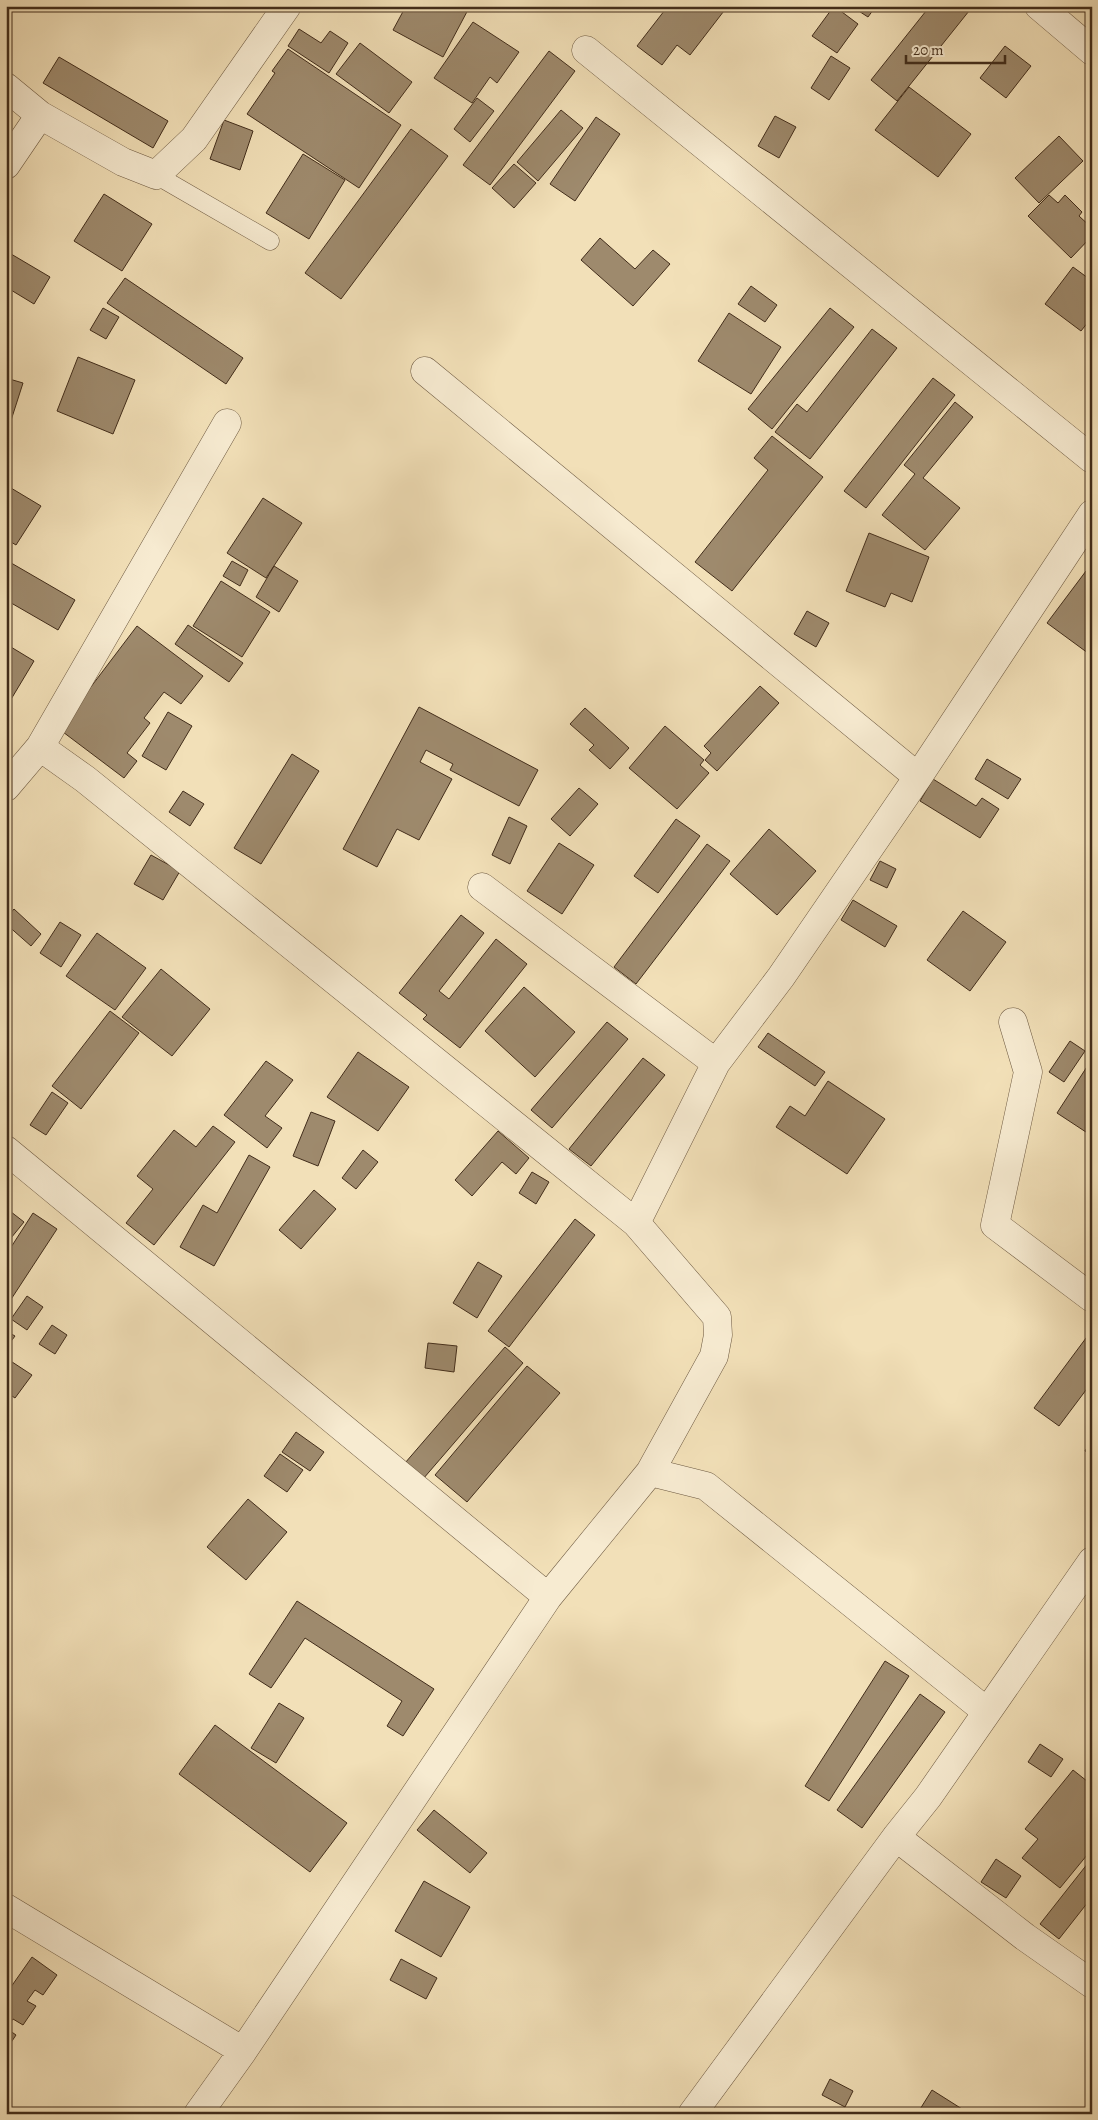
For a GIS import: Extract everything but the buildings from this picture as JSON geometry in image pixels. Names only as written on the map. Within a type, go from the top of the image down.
[{"type":"street","points":[[6,88],[40,115],[123,162],[156,175],[194,139],[287,6]]},
{"type":"street","points":[[1039,6],[1092,51]]},
{"type":"street","points":[[586,50],[1092,459]]},
{"type":"street","points":[[6,165],[40,115]]},
{"type":"street","points":[[425,371],[918,777]]},
{"type":"street","points":[[6,787],[40,747],[227,423]]},
{"type":"street","points":[[636,1223],[716,1063],[781,977],[918,777],[1092,514]]},
{"type":"street","points":[[40,747],[85,779],[636,1223],[717,1317],[718,1336],[714,1356],[650,1472],[548,1598],[243,2052],[198,2114]]},
{"type":"street","points":[[482,887],[716,1063]]},
{"type":"street","points":[[1013,1022],[1028,1072],[994,1224],[1092,1298]]},
{"type":"street","points":[[6,1150],[548,1598]]},
{"type":"street","points":[[650,1472],[706,1486],[986,1711]]},
{"type":"street","points":[[694,2113],[896,1837],[928,1797],[1092,1561]]},
{"type":"street","points":[[896,1837],[1025,1937],[1092,1984]]},
{"type":"street","points":[[6,1908],[243,2052]]},
{"type":"lane","points":[[156,175],[270,241]]}]
